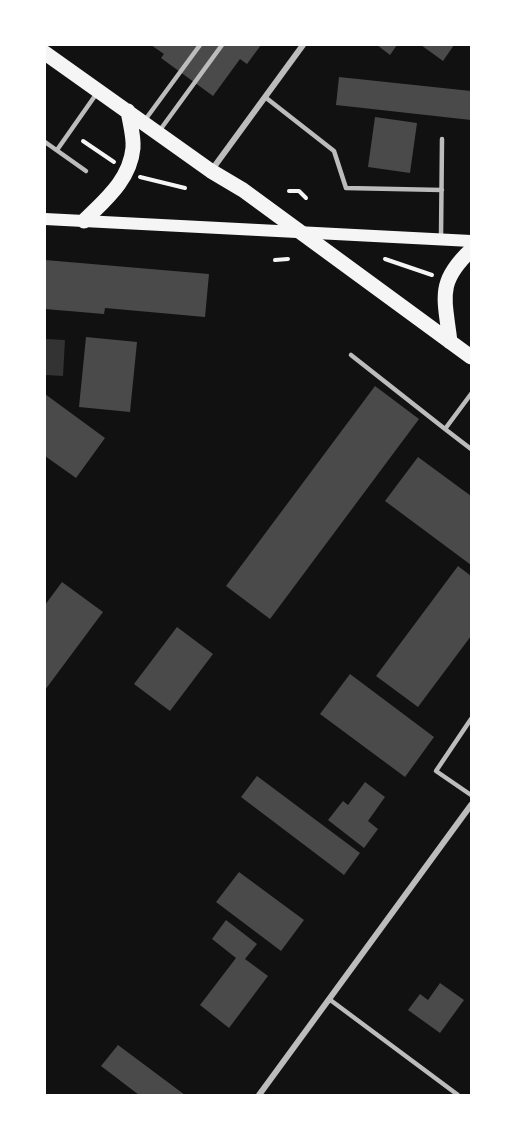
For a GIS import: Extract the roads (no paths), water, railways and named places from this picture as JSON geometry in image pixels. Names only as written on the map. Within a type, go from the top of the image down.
[{"type":"main road","points":[[45,53],[211,171],[243,190],[471,357]]},
{"type":"main road","points":[[84,221],[119,186],[128,171],[133,148],[128,111]]},
{"type":"main road","points":[[45,219],[298,230],[471,241]]},
{"type":"main road","points":[[450,342],[445,297],[446,280],[456,264],[471,250]]},
{"type":"street","points":[[211,171],[303,45]]},
{"type":"street","points":[[259,1095],[471,805]]},
{"type":"lane","points":[[143,122],[200,45]]},
{"type":"lane","points":[[158,132],[222,45]]},
{"type":"lane","points":[[57,150],[98,91]]},
{"type":"lane","points":[[266,97],[334,151],[346,188],[442,190]]},
{"type":"lane","points":[[441,240],[442,139]]},
{"type":"lane","points":[[45,142],[86,171]]},
{"type":"lane","points":[[351,355],[471,449]]},
{"type":"lane","points":[[445,429],[471,394]]},
{"type":"lane","points":[[471,719],[436,771],[471,795]]},
{"type":"lane","points":[[329,999],[458,1095]]}]
